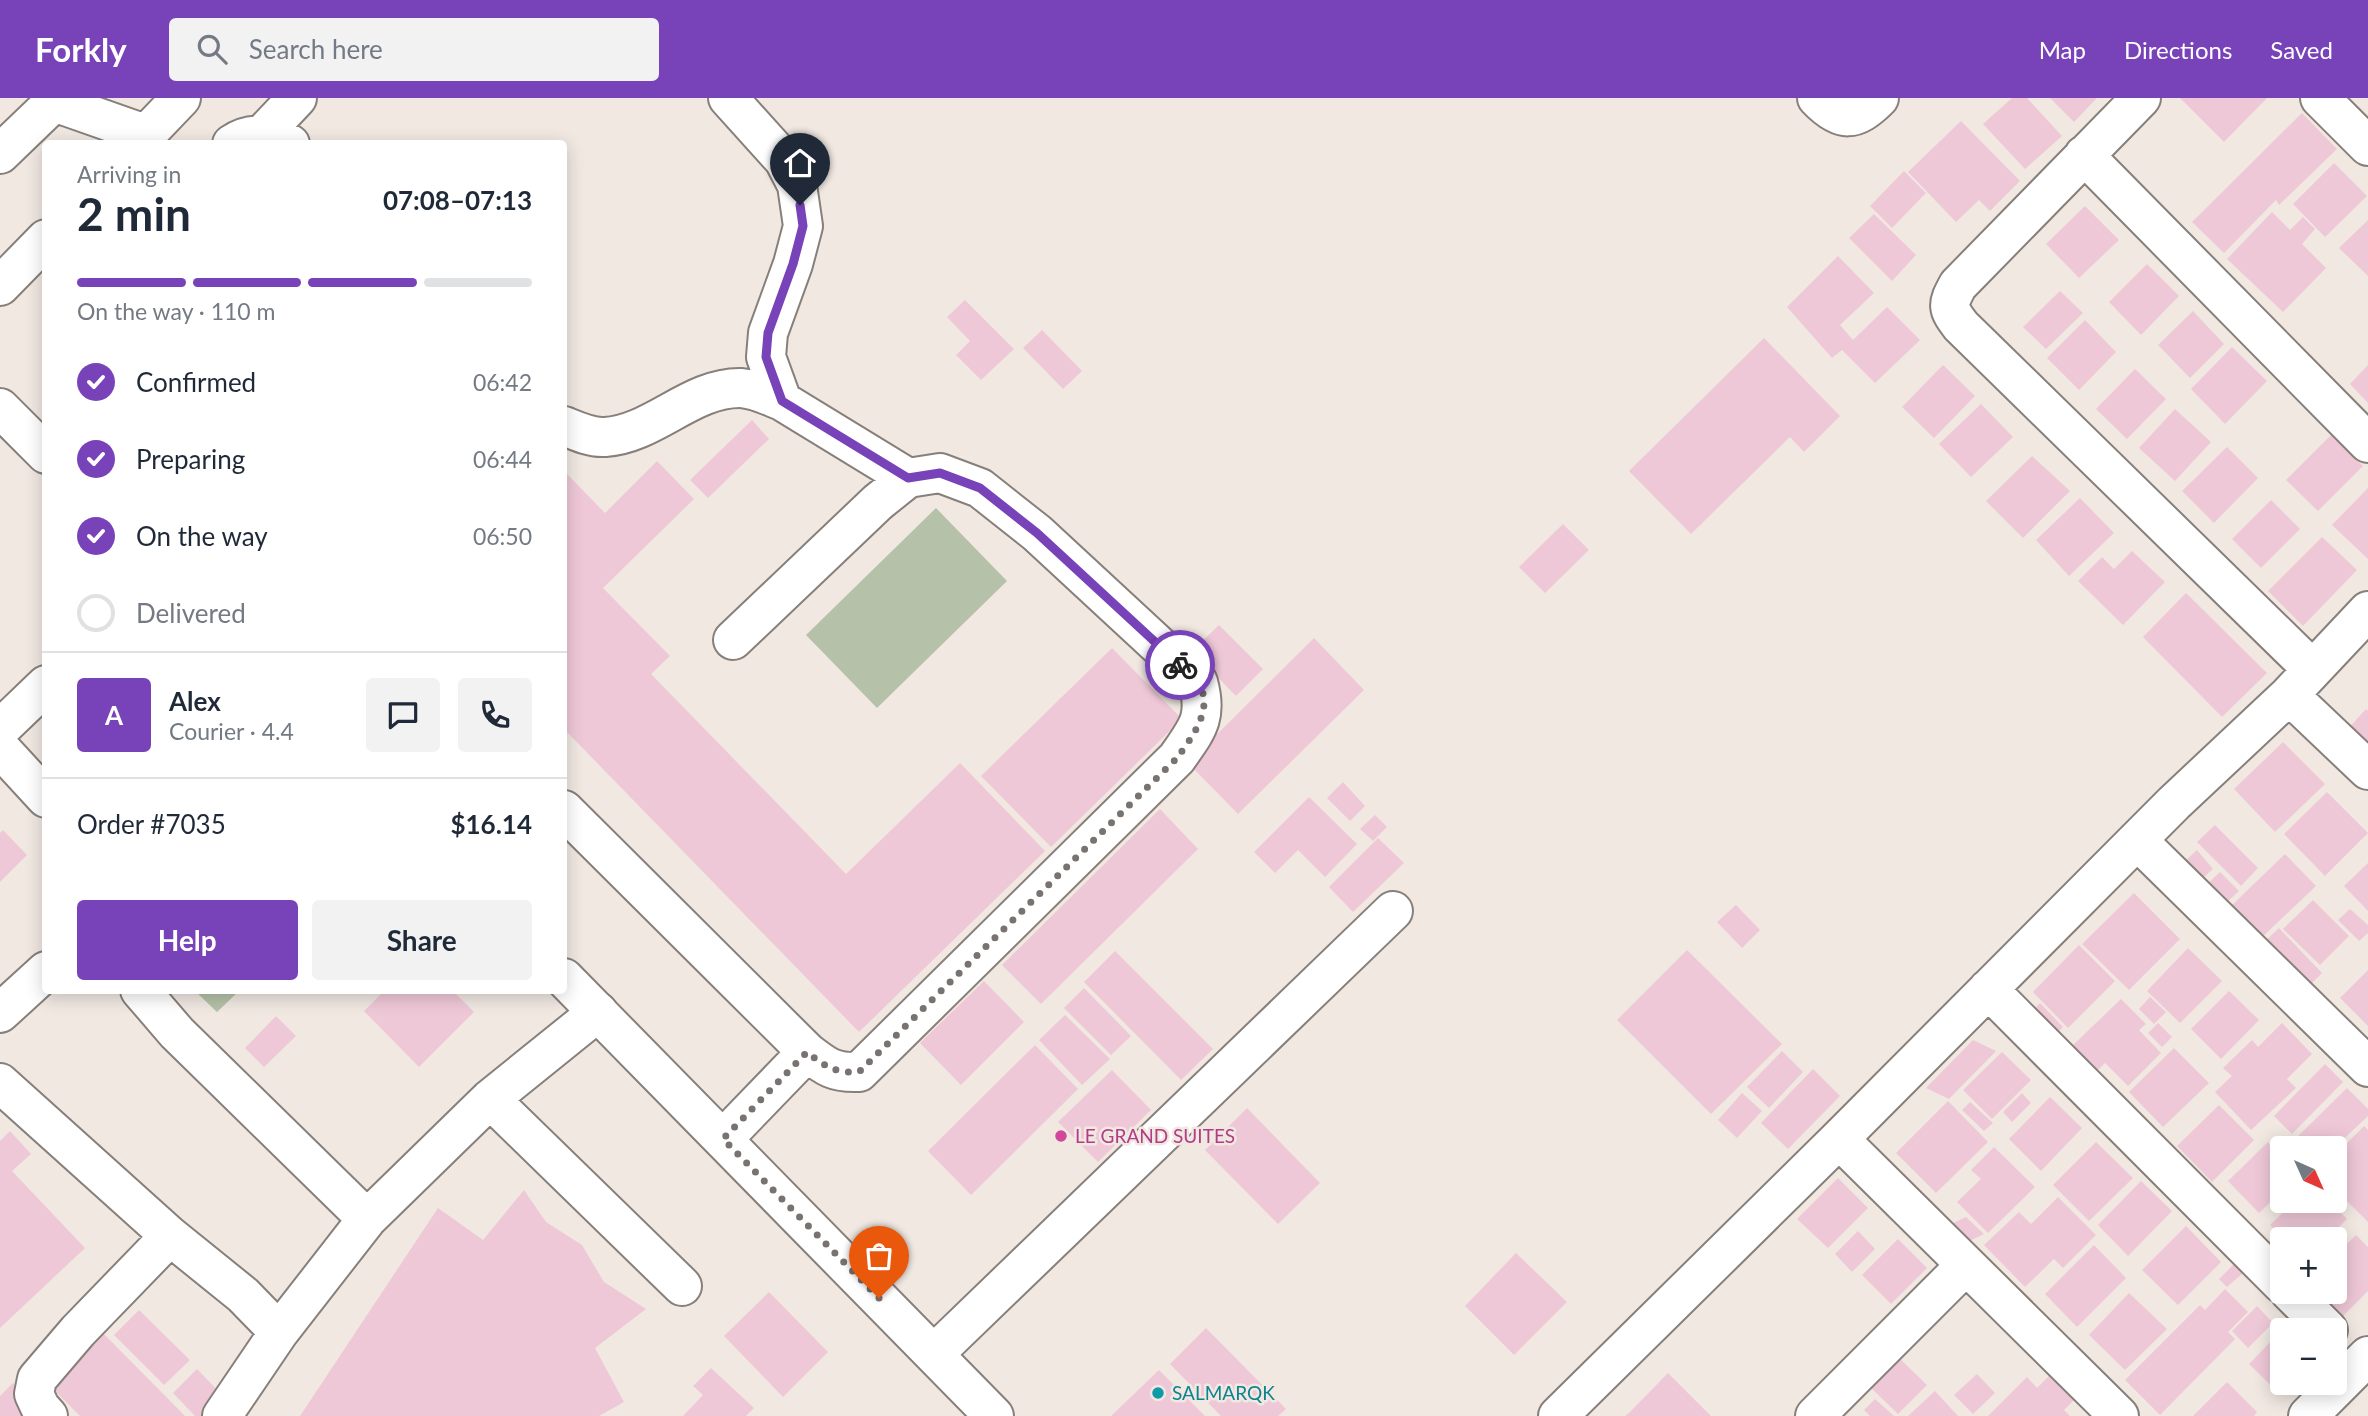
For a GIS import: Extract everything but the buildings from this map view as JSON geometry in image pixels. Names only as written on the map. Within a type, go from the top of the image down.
[{"type":"street","points":[[0,155],[52,100],[141,139],[181,98]]},
{"type":"street","points":[[262,140],[297,98]]},
{"type":"street","points":[[728,98],[784,160],[797,185],[803,226],[793,264],[768,333],[766,357],[782,401]]},
{"type":"street","points":[[1817,98],[1833,112],[1844,117],[1856,117],[1880,98]]},
{"type":"street","points":[[2141,98],[1958,285],[1949,301],[1950,312],[2301,682],[2368,770]]},
{"type":"street","points":[[2320,98],[2368,146]]},
{"type":"street","points":[[2084,155],[2368,443]]},
{"type":"street","points":[[6,269],[42,242]]},
{"type":"street","points":[[567,427],[604,437],[632,430],[704,395],[741,388],[782,401],[908,478]]},
{"type":"street","points":[[0,408],[42,450]]},
{"type":"street","points":[[567,813],[807,1052],[840,1073],[859,1072],[1177,758],[1200,725],[1203,703],[1198,682],[1037,533],[980,488],[940,473],[908,478],[878,502],[733,640]]},
{"type":"street","points":[[1558,1416],[1839,1139],[2137,839],[2301,682],[2368,611]]},
{"type":"street","points":[[0,729],[42,689]]},
{"type":"street","points":[[0,748],[42,794]]},
{"type":"street","points":[[2137,839],[2368,1067]]},
{"type":"street","points":[[934,1354],[1393,911]]},
{"type":"street","points":[[0,1013],[42,975]]},
{"type":"street","points":[[567,981],[994,1416]]},
{"type":"street","points":[[1988,989],[2270,1272]]},
{"type":"street","points":[[143,994],[177,1033],[367,1219]]},
{"type":"street","points":[[222,1416],[279,1332],[367,1219],[490,1099],[598,1012]]},
{"type":"street","points":[[723,1139],[807,1052]]},
{"type":"street","points":[[0,1083],[170,1236],[243,1295],[279,1332]]},
{"type":"street","points":[[490,1099],[682,1286]]},
{"type":"street","points":[[1839,1139],[2119,1416]]},
{"type":"street","points":[[48,1416],[34,1394],[37,1379],[87,1321],[170,1236]]},
{"type":"street","points":[[1815,1416],[1966,1265]]},
{"type":"street","points":[[2302,1304],[2316,1318]]},
{"type":"street","points":[[2308,1416],[2365,1359],[2347,1346]]},
{"type":"green space","points":[[936,508],[1007,581],[877,708],[806,635]]},
{"type":"green space","points":[[198,994],[236,994],[217,1012]]},
{"type":"way so far","points":[[879,1298],[723,1139],[807,1052],[840,1073],[859,1072],[1177,758],[1200,725],[1203,703],[1198,682],[1180,665]]},
{"type":"place","name":"LE GRAND SUITES","points":[[1061,1136]]},
{"type":"place","name":"SALMARQK","points":[[1158,1393]]},
{"type":"route","points":[[800,205],[803,226],[793,264],[768,333],[766,357],[782,401],[908,478],[940,473],[980,488],[1037,533],[1180,665]]}]
